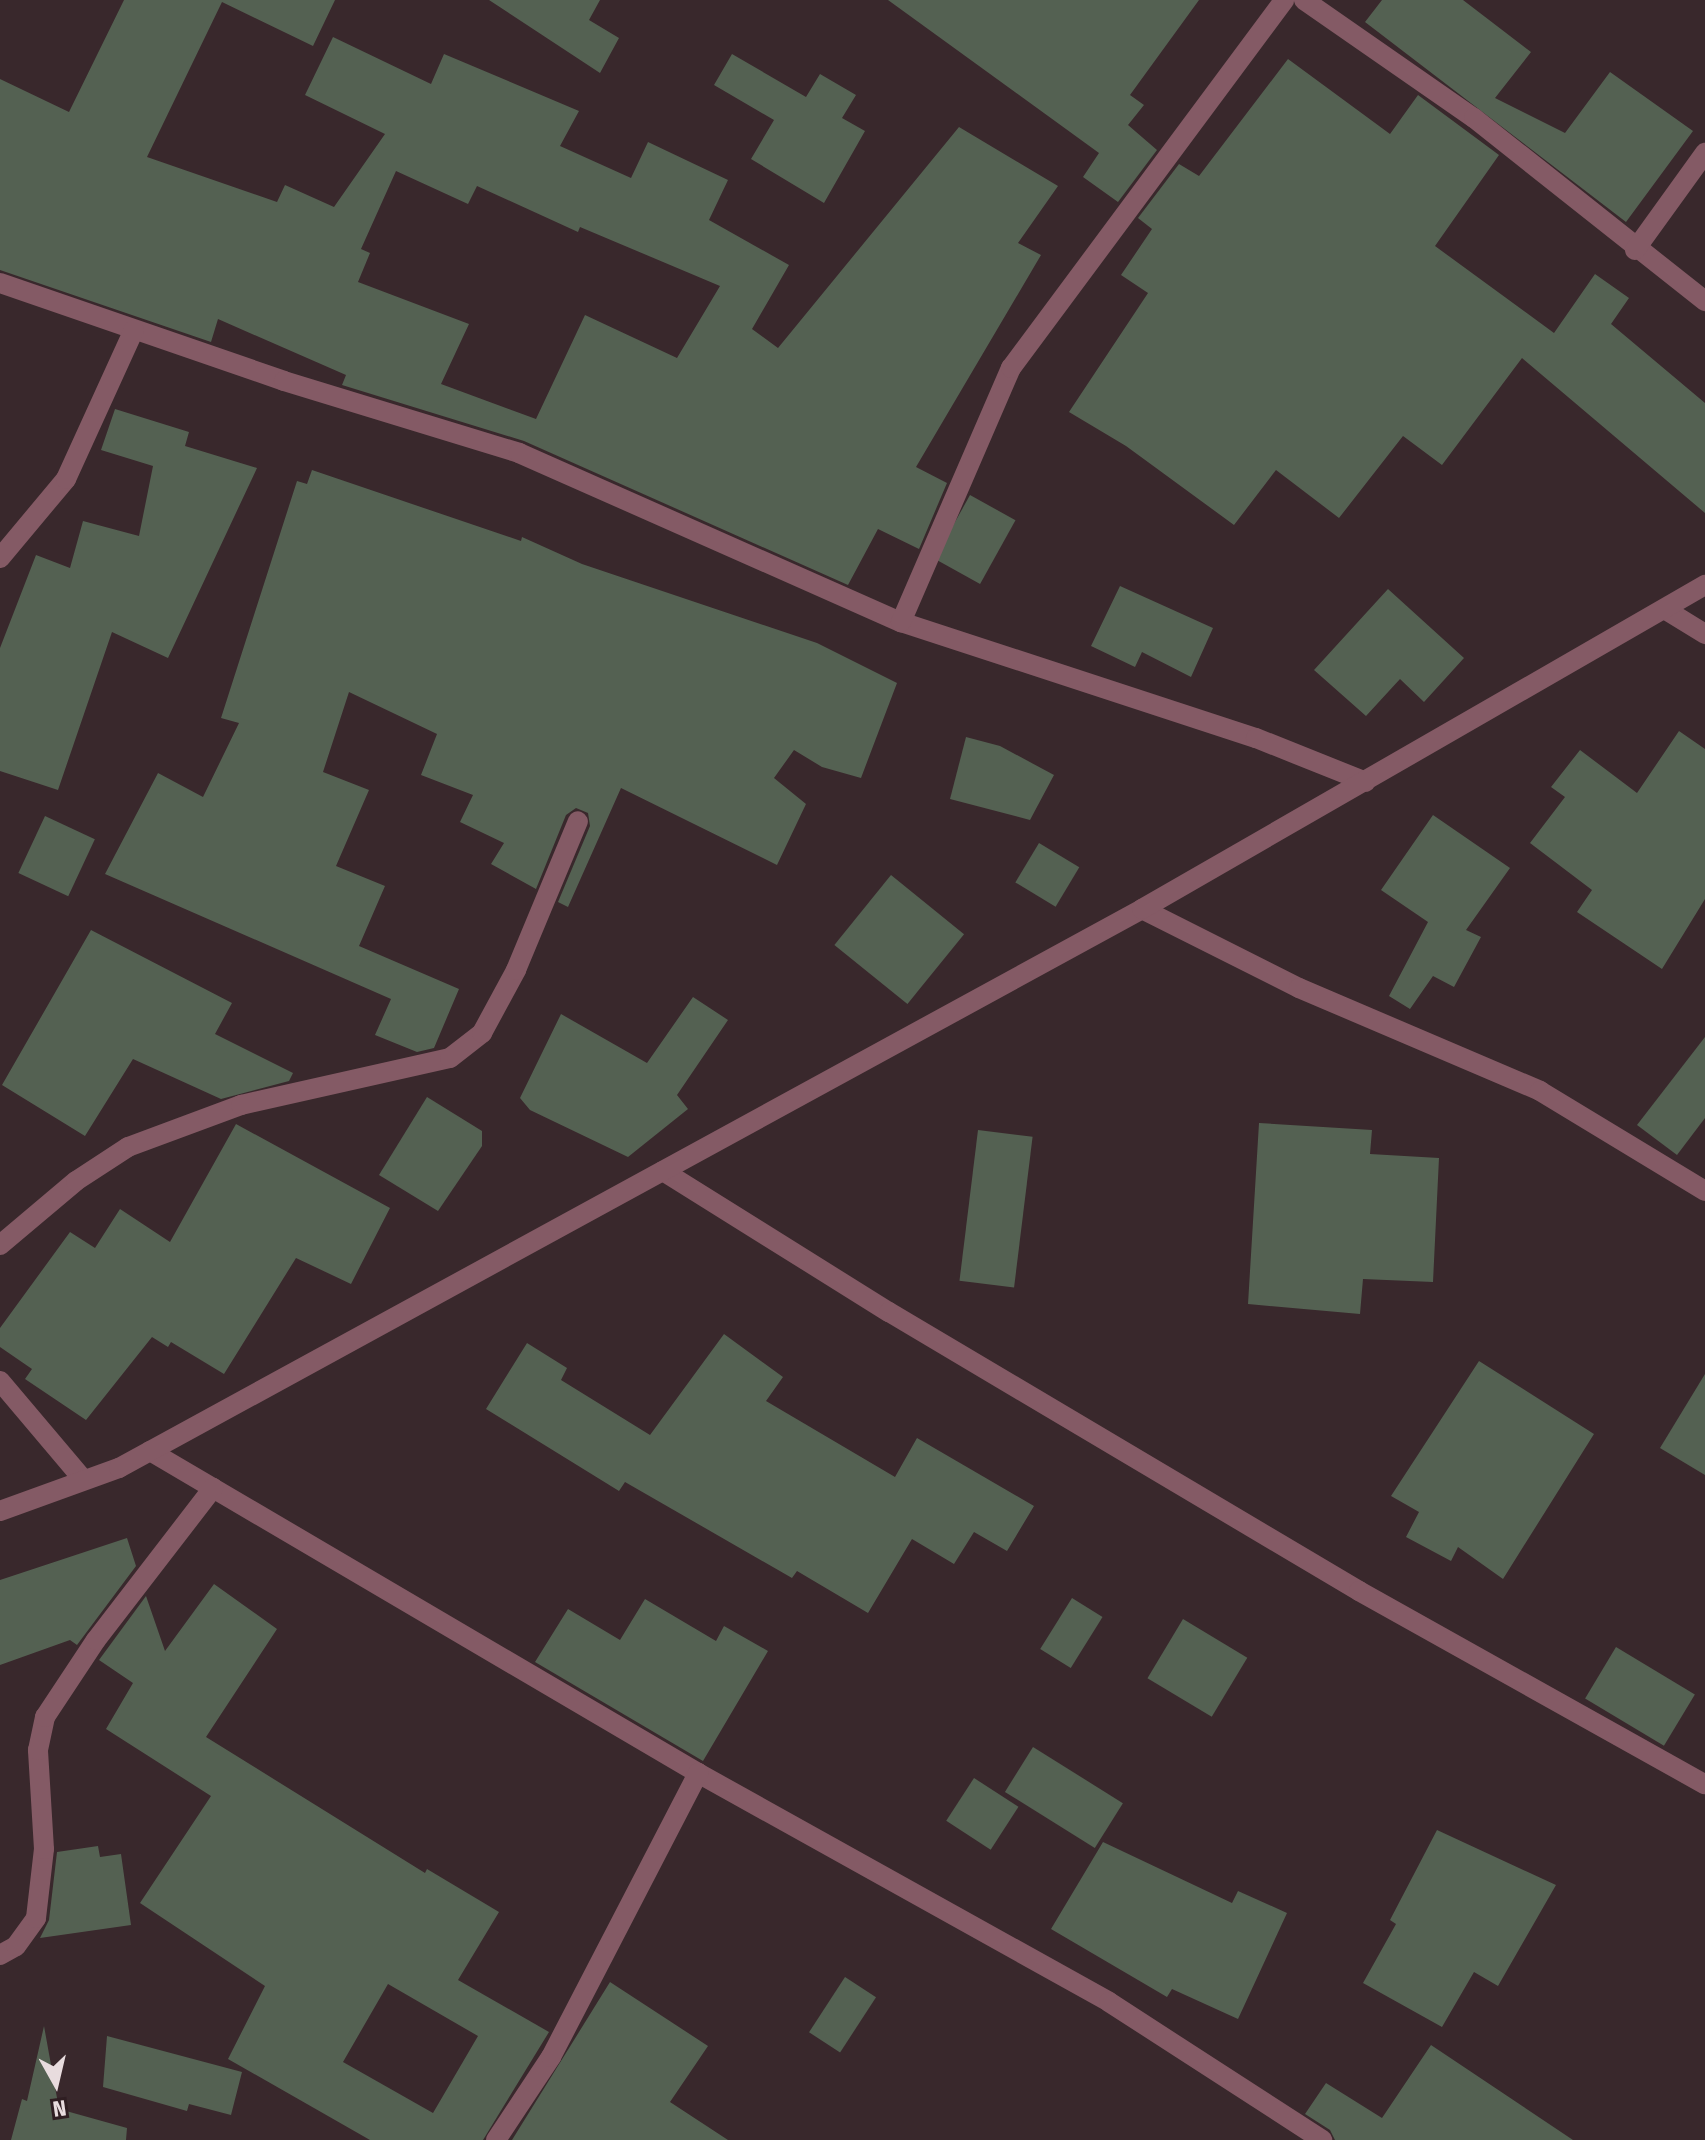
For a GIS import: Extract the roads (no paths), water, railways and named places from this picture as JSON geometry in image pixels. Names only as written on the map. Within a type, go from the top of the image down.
[{"type":"street","points":[[901,622],[1011,368],[1284,0]]},
{"type":"street","points":[[1304,0],[1474,118],[1635,250],[1705,301]]},
{"type":"street","points":[[1635,250],[1705,153]]},
{"type":"street","points":[[0,283],[134,330],[519,453],[901,622],[1256,738],[1366,782]]},
{"type":"street","points":[[0,558],[66,479],[134,330]]},
{"type":"street","points":[[0,1511],[82,1478],[119,1468],[1142,909],[1705,585]]},
{"type":"street","points":[[1666,610],[1705,634]]},
{"type":"street","points":[[0,1245],[76,1181],[128,1147],[241,1105],[450,1058],[482,1033],[503,996],[578,821]]},
{"type":"street","points":[[1142,909],[1299,988],[1540,1091],[1705,1191]]},
{"type":"street","points":[[663,1171],[889,1312],[1359,1591],[1705,1784]]},
{"type":"street","points":[[0,1381],[82,1478]]},
{"type":"street","points":[[150,1451],[698,1773],[1109,2002],[1322,2140]]},
{"type":"street","points":[[0,1955],[16,1946],[36,1918],[44,1849],[38,1750],[45,1717],[96,1640],[213,1488]]},
{"type":"street","points":[[496,2140],[551,2057],[698,1773]]}]
